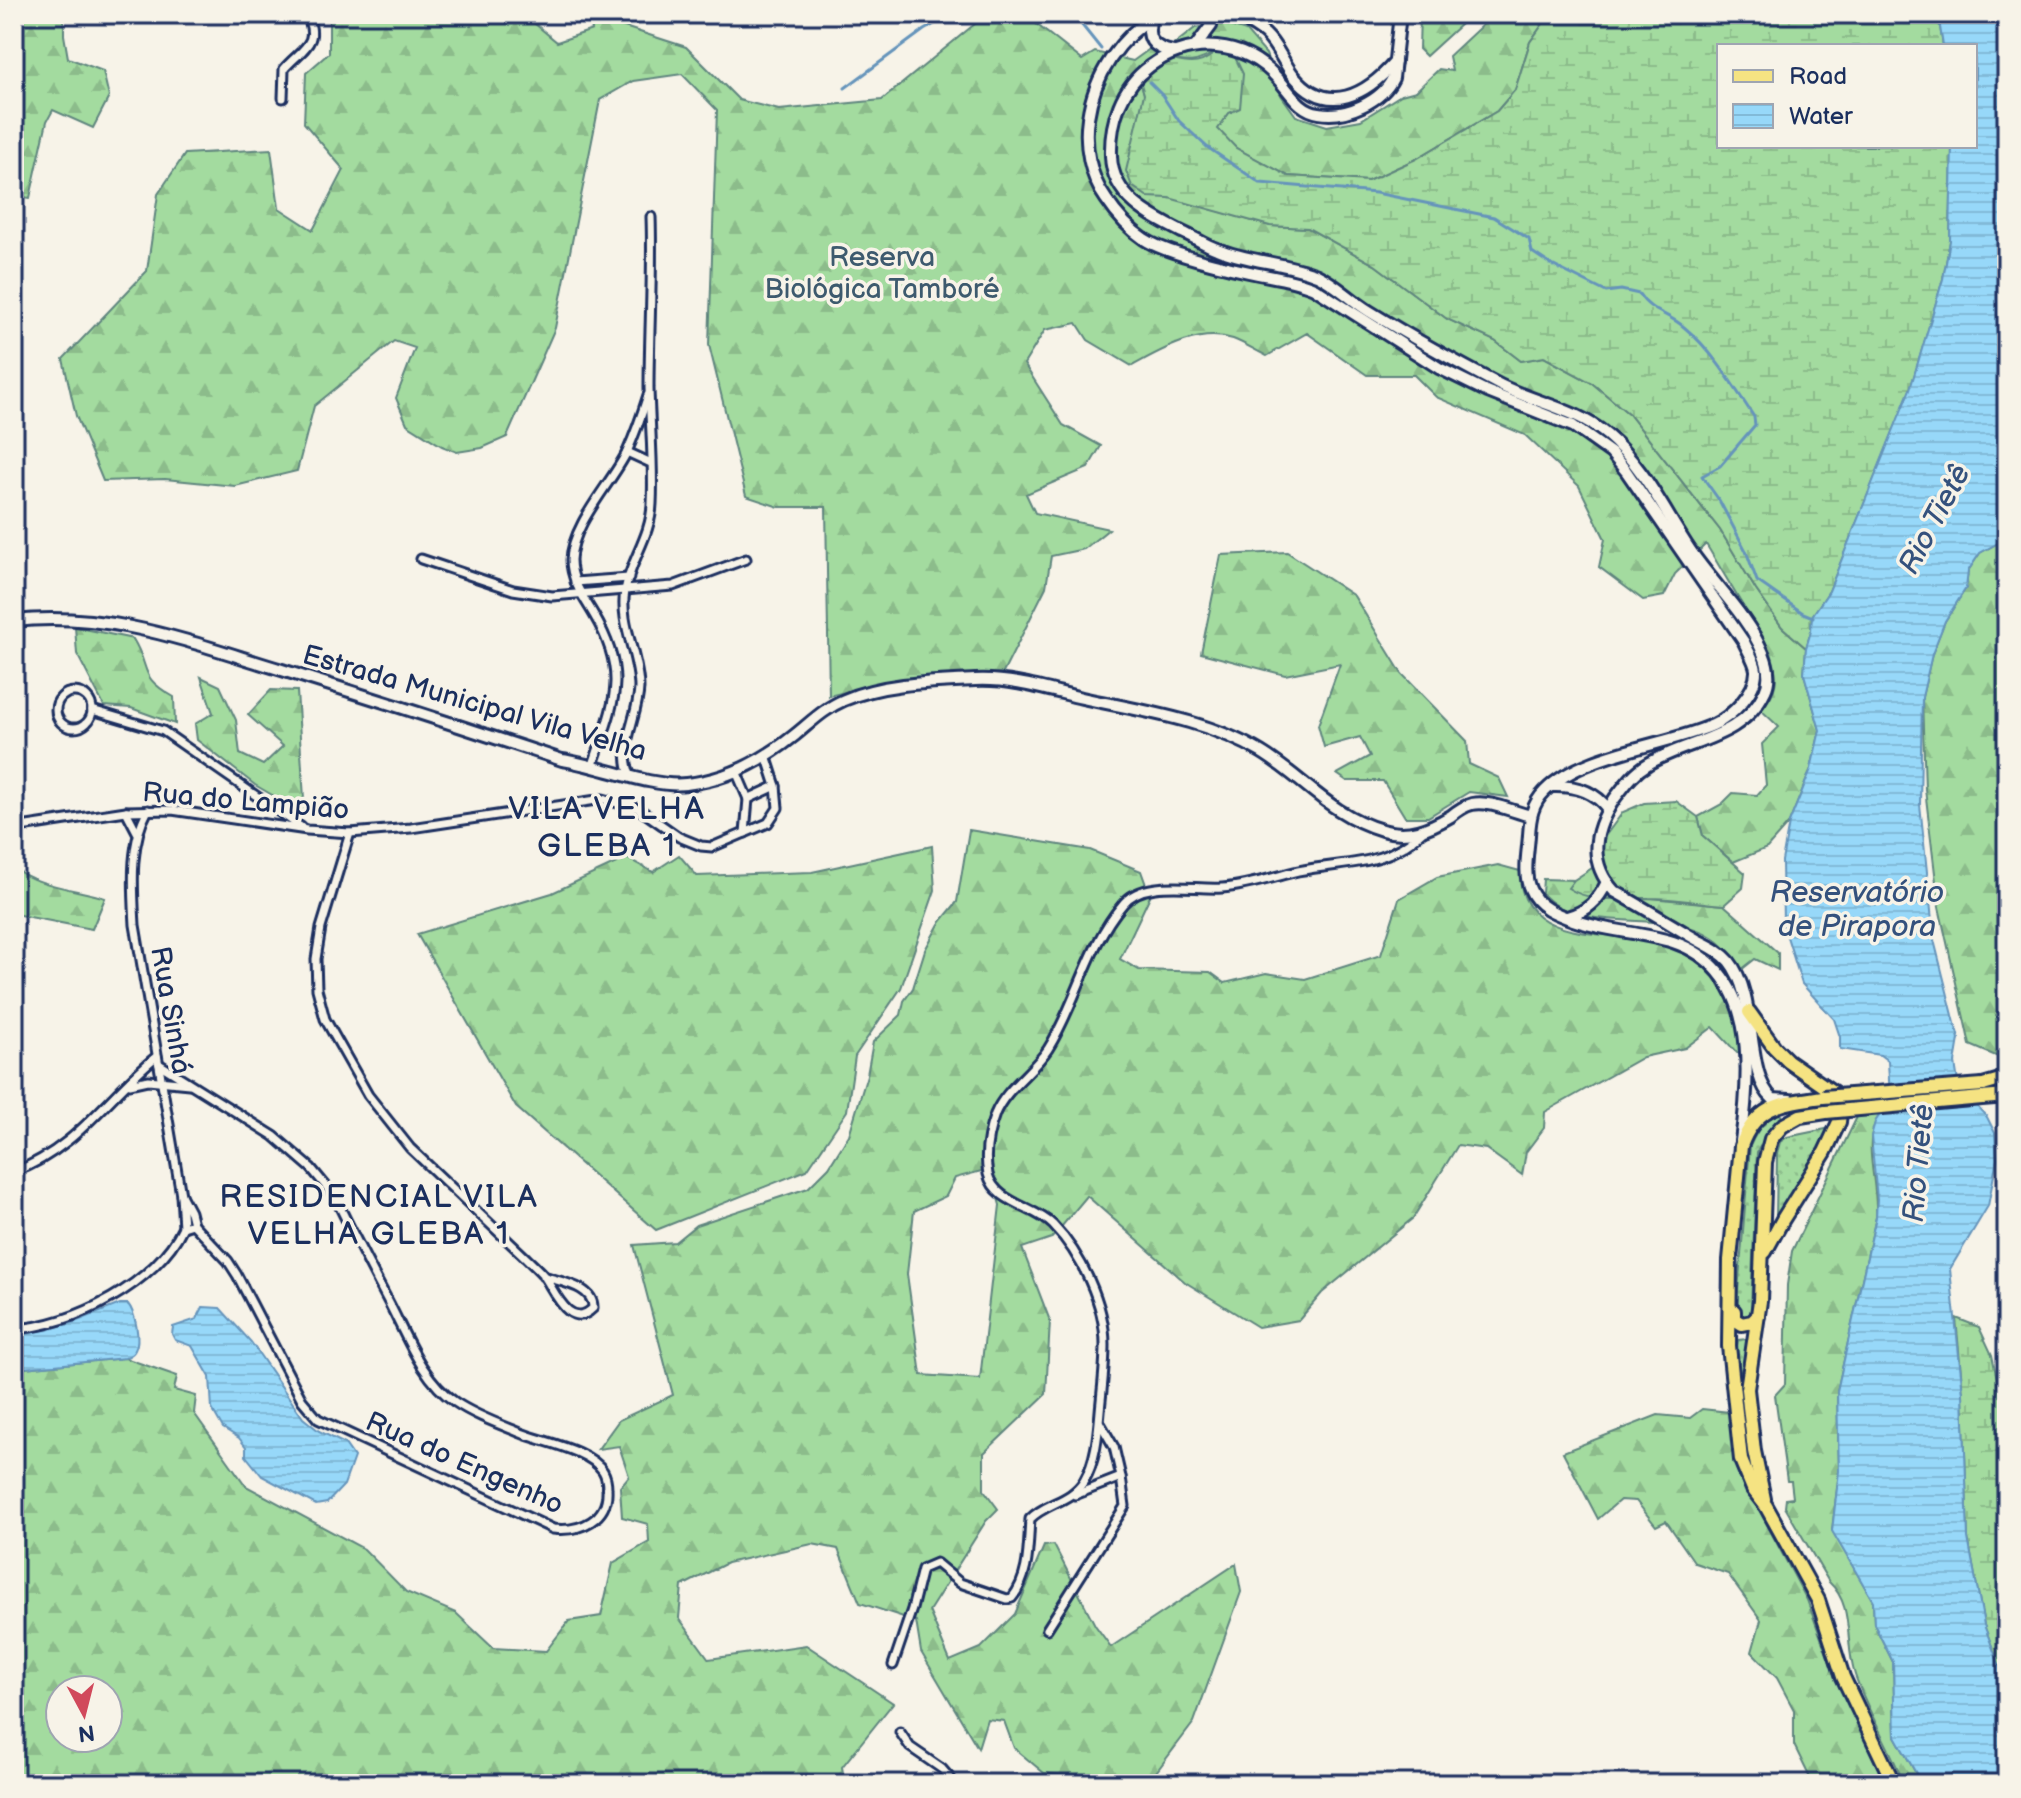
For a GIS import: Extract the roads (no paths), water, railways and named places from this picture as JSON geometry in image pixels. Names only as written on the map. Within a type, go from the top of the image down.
[{"type":"main road","points":[[1196,46],[1211,26],[1206,14]]},
{"type":"main road","points":[[1233,14],[1264,33],[1296,78],[1317,94],[1331,98],[1355,94],[1377,82],[1395,62]]},
{"type":"main road","points":[[1400,14],[1393,78],[1382,93],[1346,111],[1319,113],[1296,101],[1275,75],[1245,54],[1221,47],[1196,46],[1173,52],[1134,78],[1117,112],[1113,125],[1113,176],[1144,213],[1219,250],[1322,278],[1367,310],[1447,356],[1505,387],[1593,424],[1632,462],[1690,550],[1758,644],[1767,663],[1768,685],[1742,722],[1717,736],[1644,766],[1626,783],[1608,809],[1596,838],[1598,863],[1614,891],[1722,954],[1740,980],[1765,1090],[1773,1099],[1804,1100]]},
{"type":"main road","points":[[1154,16],[1149,27],[1150,41],[1156,48],[1173,52]]},
{"type":"main road","points":[[1154,16],[1133,32],[1104,68],[1090,105],[1087,145],[1091,168],[1099,190],[1115,212],[1134,232],[1159,247],[1250,273],[1296,280],[1314,288],[1439,368],[1488,392],[1573,426],[1611,453],[1626,471],[1744,642],[1756,671],[1754,680],[1742,702],[1725,718],[1713,725],[1599,761],[1563,778],[1539,798],[1531,816],[1527,865],[1530,890],[1546,908],[1565,917],[1588,925],[1673,942],[1698,954],[1720,973],[1733,996],[1746,1049],[1749,1083],[1730,1260],[1730,1371],[1738,1442],[1745,1474],[1818,1600],[1843,1677],[1894,1784]]},
{"type":"main road","name":"Estrada Municipal Vila Velha","points":[[14,621],[80,618],[150,630],[372,697],[562,760],[593,765],[631,777],[681,785],[736,771],[766,755],[830,707],[846,699],[887,689],[996,680],[1216,730],[1278,763],[1319,799],[1366,825],[1401,833],[1424,830]]},
{"type":"main road","points":[[1551,786],[1593,793],[1608,809]]},
{"type":"main road","points":[[1424,830],[1476,804],[1531,816]]},
{"type":"main road","points":[[1565,917],[1589,908],[1607,882]]},
{"type":"main road","points":[[1749,1012],[1788,1061],[1834,1093],[1840,1113],[1825,1152],[1763,1255]]},
{"type":"main road","points":[[1766,1506],[1754,1451],[1747,1389],[1758,1316],[1764,1176],[1771,1139],[1782,1126],[1800,1116],[1983,1091],[2007,1078]]},
{"type":"main road","points":[[1741,1146],[1746,1131],[1758,1115],[1804,1100],[1983,1091],[2007,1096]]},
{"type":"main road","points":[[1730,1260],[1733,1266],[1734,1319],[1742,1324],[1752,1322],[1758,1316]]},
{"type":"street","points":[[283,98],[284,69],[307,47],[312,37],[311,23],[306,14]]},
{"type":"street","points":[[631,777],[625,763],[625,751],[637,703],[638,678],[625,612],[625,589],[651,517],[651,217]]},
{"type":"street","points":[[593,765],[612,707],[616,668],[603,629],[575,582],[571,561],[577,535],[627,452],[649,389]]},
{"type":"street","points":[[627,452],[651,463]]},
{"type":"street","points":[[421,559],[513,590],[552,596],[673,586],[746,559]]},
{"type":"street","points":[[575,582],[629,578]]},
{"type":"street","points":[[92,710],[91,717],[83,726],[71,728],[61,722],[56,710],[60,700],[74,692],[85,696],[92,710],[163,731],[222,770],[288,820],[307,830]]},
{"type":"street","points":[[748,799],[776,786],[766,755]]},
{"type":"street","points":[[736,771],[748,799],[745,833]]},
{"type":"street","name":"Rua do Lampião","points":[[14,828],[148,810],[193,812],[307,830],[350,833],[435,824],[603,799],[639,809],[679,837],[701,846],[723,844],[768,823],[779,801],[776,786]]},
{"type":"street","points":[[137,832],[148,810]]},
{"type":"street","points":[[126,811],[137,832]]},
{"type":"street","points":[[893,1665],[922,1569],[936,1563],[960,1583],[1012,1598],[1020,1585],[1028,1558],[1030,1519],[1079,1488],[1093,1457],[1105,1342],[1094,1293],[1064,1238],[1050,1222],[1011,1200],[991,1183],[986,1162],[989,1134],[1001,1103],[1035,1067],[1048,1048],[1090,956],[1123,904],[1132,895],[1144,890],[1223,888],[1301,871],[1375,860],[1407,846],[1424,830]]},
{"type":"street","name":"Rua Sinhá","points":[[137,832],[135,925],[181,1195]]},
{"type":"street","points":[[350,833],[321,928],[316,959],[317,989],[325,1019],[368,1095],[410,1148],[543,1276],[568,1311],[583,1314],[593,1308],[593,1299],[588,1292],[543,1276]]},
{"type":"street","points":[[17,1169],[57,1151],[139,1071],[158,1060]]},
{"type":"street","name":"Rua do Engenho","points":[[158,1060],[274,1136],[324,1182],[335,1197],[427,1373],[451,1400],[521,1433],[582,1454],[604,1471],[608,1494],[606,1505],[599,1515],[581,1528],[553,1529],[318,1419],[302,1400],[237,1275],[193,1224]]},
{"type":"street","name":"Rua do Engenho","points":[[128,1085],[162,1080],[191,1084]]},
{"type":"street","points":[[181,1195],[193,1224],[183,1227]]},
{"type":"street","points":[[14,1329],[52,1322],[91,1309],[136,1282],[170,1250],[183,1227],[181,1195]]},
{"type":"street","points":[[1047,1629],[1125,1506],[1114,1447],[1099,1421]]},
{"type":"street","points":[[1064,1499],[1121,1477]]},
{"type":"street","points":[[900,1732],[910,1747],[942,1769],[955,1784]]},
{"type":"water","name":"Reservatório de Pirapora","points":[[1938,14],[2007,14],[2007,538],[1980,553],[1968,571],[1966,588],[1945,621],[1932,654],[1922,697],[1920,804],[1934,940],[1959,1039],[1955,1063],[1960,1095],[1972,1101],[1987,1117],[1995,1133],[1997,1159],[1988,1206],[1950,1269],[1963,1394],[1968,1538],[1984,1625],[2007,1686],[2007,1784],[1922,1784],[1895,1736],[1893,1662],[1874,1624],[1873,1601],[1832,1531],[1839,1471],[1837,1391],[1876,1217],[1871,1136],[1875,1122],[1890,1099],[1888,1061],[1880,1055],[1840,1049],[1834,1019],[1802,984],[1783,924],[1782,861],[1789,823],[1811,769],[1820,730],[1804,674],[1812,616],[1829,591],[1910,389],[1943,279],[1950,241],[1952,148],[1977,148],[1977,44],[1943,44]]},
{"type":"water","points":[[120,1304],[128,1304],[136,1326],[137,1345],[131,1355],[14,1369],[14,1337],[72,1323]]},
{"type":"water","points":[[203,1307],[220,1308],[251,1342],[303,1418],[319,1431],[345,1444],[354,1457],[344,1485],[327,1503],[316,1505],[262,1476],[246,1456],[246,1447],[239,1438],[223,1428],[212,1409],[210,1377],[192,1346],[175,1340],[172,1334],[173,1327],[197,1319]]},
{"type":"waterway","points":[[845,88],[924,30],[952,14]]},
{"type":"waterway","points":[[1073,14],[1101,49]]},
{"type":"waterway","points":[[1149,82],[1179,121],[1207,147],[1260,183],[1376,193],[1494,217],[1529,239],[1532,252],[1550,264],[1606,292],[1621,290],[1639,294],[1648,305],[1678,322],[1722,369],[1754,417],[1755,425],[1720,466],[1702,476],[1719,500],[1746,551],[1757,581],[1813,617]]},
{"type":"district","name":"VILA VELHA GLEBA 1","points":[[607,826]]},
{"type":"district","name":"RESIDENCIAL VILA VELHA GLEBA 1","points":[[379,1214]]},
{"type":"park label","name":"Reserva Biológica Tamboré","points":[[882,272]]},
{"type":"water label","name":"Rio Tietê","points":[[1934,519]]},
{"type":"water label","name":"Rio Tietê","points":[[1918,1163]]}]
